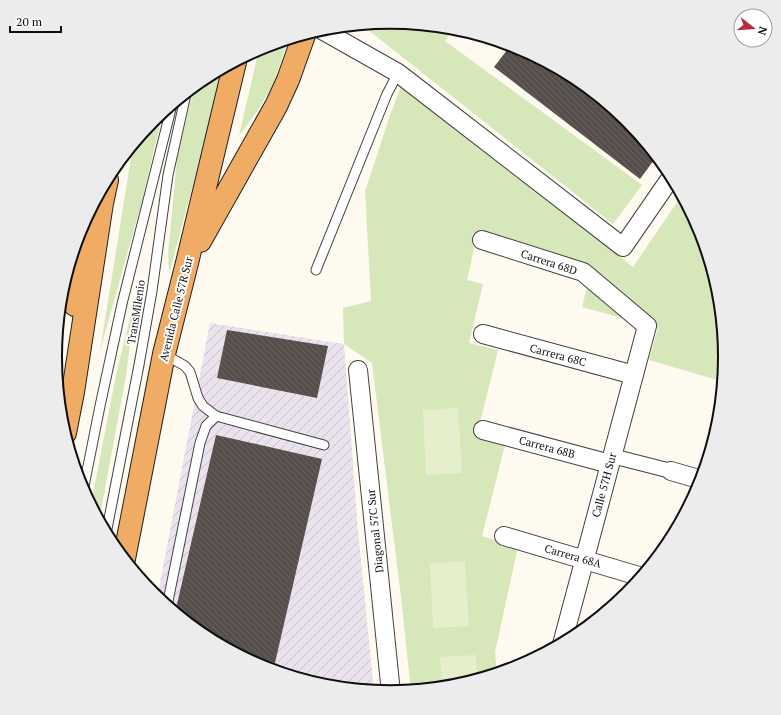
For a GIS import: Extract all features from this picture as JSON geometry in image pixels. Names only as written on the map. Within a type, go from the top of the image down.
[{"type":"highway","points":[[188,263],[273,112],[288,80],[302,41]]},
{"type":"highway","name":"Avenida Calle 57R Sur","points":[[126,551],[164,354],[188,263],[233,69]]},
{"type":"highway","points":[[68,419],[103,199]]},
{"type":"highway","points":[[73,392],[75,265]]},
{"type":"street","points":[[330,34],[398,73],[623,247],[668,182]]},
{"type":"street","name":"Carrera 68D","points":[[482,240],[583,272],[647,326]]},
{"type":"street","name":"Calle 57H Sur","points":[[564,636],[647,326]]},
{"type":"street","name":"Carrera 68C","points":[[483,334],[634,375]]},
{"type":"street","name":"Diagonal 57C Sur","points":[[358,370],[390,686]]},
{"type":"street","name":"Carrera 68B","points":[[483,430],[611,460]]},
{"type":"street","points":[[611,460],[670,471],[696,478]]},
{"type":"street","name":"Carrera 68A","points":[[504,536],[636,575]]},
{"type":"lane","points":[[316,270],[387,94],[398,73]]},
{"type":"lane","name":"TransMilenio","points":[[108,525],[148,313],[168,175],[184,103]]},
{"type":"lane","name":"TransMilenio","points":[[85,479],[122,304],[170,115]]},
{"type":"lane","points":[[164,354],[185,366],[190,372],[198,398],[203,406],[216,416],[324,445]]},
{"type":"lane","points":[[168,599],[200,443],[206,426],[216,416]]},
{"type":"shaded area","points":[[210,323],[344,344],[358,531],[373,685],[326,680],[285,669],[265,661],[226,642],[208,631],[158,590]]},
{"type":"green space","points":[[368,30],[412,30],[449,34],[445,41],[642,185],[613,224]]},
{"type":"green space","points":[[286,46],[273,85],[256,113],[239,136],[257,58]]},
{"type":"green space","points":[[222,75],[169,274],[168,254],[177,159],[192,96]]},
{"type":"green space","points":[[402,84],[633,267],[679,200],[694,232],[708,272],[716,315],[719,358],[718,380],[649,360],[658,328],[582,307],[591,271],[478,232],[467,280],[483,284],[469,343],[498,350],[476,438],[505,445],[482,536],[518,547],[495,652],[497,669],[455,680],[410,685],[372,363],[344,344],[343,308],[371,301],[365,192],[390,115]]},
{"type":"green space","points":[[160,123],[142,201],[100,351],[131,157]]},
{"type":"green space","points":[[137,289],[126,376],[101,512],[93,496],[116,375]]},
{"type":"green space","points":[[458,408],[462,473],[426,475],[423,410]]},
{"type":"green space","points":[[465,561],[469,626],[433,628],[430,563]]},
{"type":"green space","points":[[476,655],[477,675],[442,682],[440,657]]},
{"type":"building","points":[[507,50],[555,73],[590,97],[623,125],[653,161],[640,179],[494,67]]},
{"type":"building","points":[[227,330],[328,346],[317,398],[217,378]]},
{"type":"building","points":[[216,435],[322,459],[275,663],[264,661],[226,642],[208,631],[177,606]]}]
